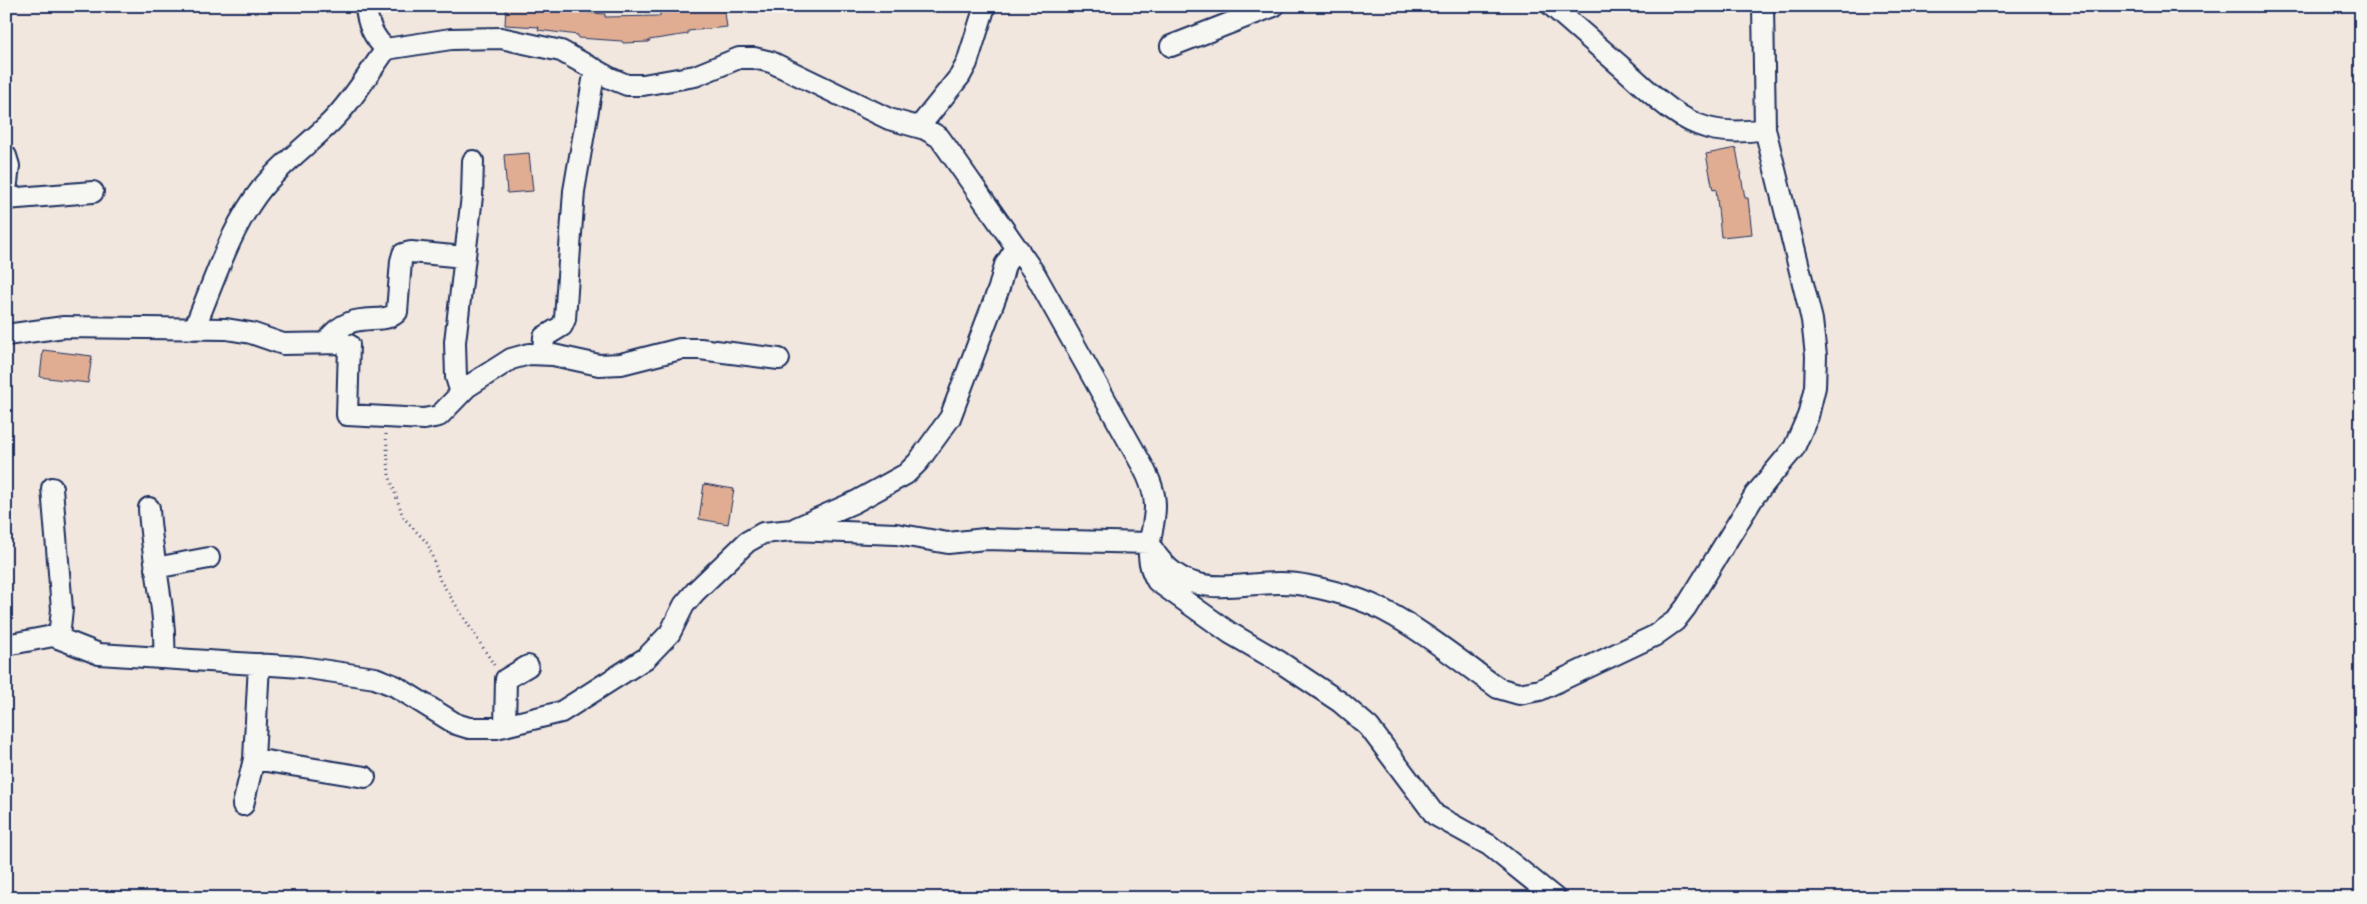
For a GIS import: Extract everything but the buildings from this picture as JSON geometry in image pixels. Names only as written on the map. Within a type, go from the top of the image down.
[{"type":"street","points":[[366,6],[371,29],[377,40],[386,49]]},
{"type":"street","points":[[919,127],[960,76],[967,62],[985,6]]},
{"type":"street","points":[[1171,46],[1274,6]]},
{"type":"street","points":[[1552,6],[1656,97],[1682,116],[1707,128],[1722,131],[1745,132],[1765,129]]},
{"type":"street","points":[[1148,543],[1165,568],[1196,583],[1219,587],[1280,583],[1308,585],[1375,606],[1394,616],[1498,688],[1519,694],[1540,690],[1663,631],[1682,614],[1755,495],[1794,448],[1808,416],[1815,388],[1816,356],[1812,320],[1765,129],[1762,6]]},
{"type":"street","points":[[194,329],[228,246],[246,210],[277,172],[332,122],[386,49],[451,39],[501,38],[561,51],[627,84],[643,85],[695,76],[739,58],[754,58],[771,62],[889,120],[919,127],[939,138],[1035,274],[1151,484],[1155,504],[1154,521],[1148,543],[1151,570],[1158,581],[1230,633],[1280,662],[1340,702],[1369,727],[1435,815],[1489,846],[1555,898]]},
{"type":"street","points":[[543,354],[544,337],[562,326],[565,319],[574,191],[596,69]]},
{"type":"street","points":[[6,156],[9,166],[6,191]]},
{"type":"street","points":[[461,394],[456,377],[455,342],[472,196],[473,161]]},
{"type":"street","points":[[6,199],[93,192]]},
{"type":"street","points":[[792,530],[855,502],[906,474],[918,462],[950,418],[1005,265],[1012,254],[1019,250]]},
{"type":"street","points":[[326,342],[330,335],[350,321],[386,318],[397,312],[403,254],[411,252],[464,257]]},
{"type":"street","points":[[6,335],[64,327],[239,330],[294,345],[326,342],[349,345],[347,415],[424,419],[439,416],[467,387],[510,359],[529,354],[543,354],[598,366],[621,364],[680,349],[700,349],[779,359]]},
{"type":"street","points":[[52,488],[62,609],[59,637]]},
{"type":"street","points":[[148,508],[164,637],[164,658]]},
{"type":"street","points":[[6,645],[44,637],[59,637],[98,654],[301,667],[375,678],[395,686],[456,724],[469,728],[505,726],[561,712],[646,658],[670,634],[688,600],[747,542],[763,533],[792,530],[896,534],[948,543],[985,539],[1148,543]]},
{"type":"street","points":[[155,568],[209,558]]},
{"type":"street","points":[[243,805],[254,759],[259,664]]},
{"type":"street","points":[[505,726],[506,679],[528,666]]},
{"type":"street","points":[[254,759],[365,777]]},
{"type":"path","points":[[386,417],[389,475],[403,517],[428,544],[440,580],[492,663],[506,679]]}]
